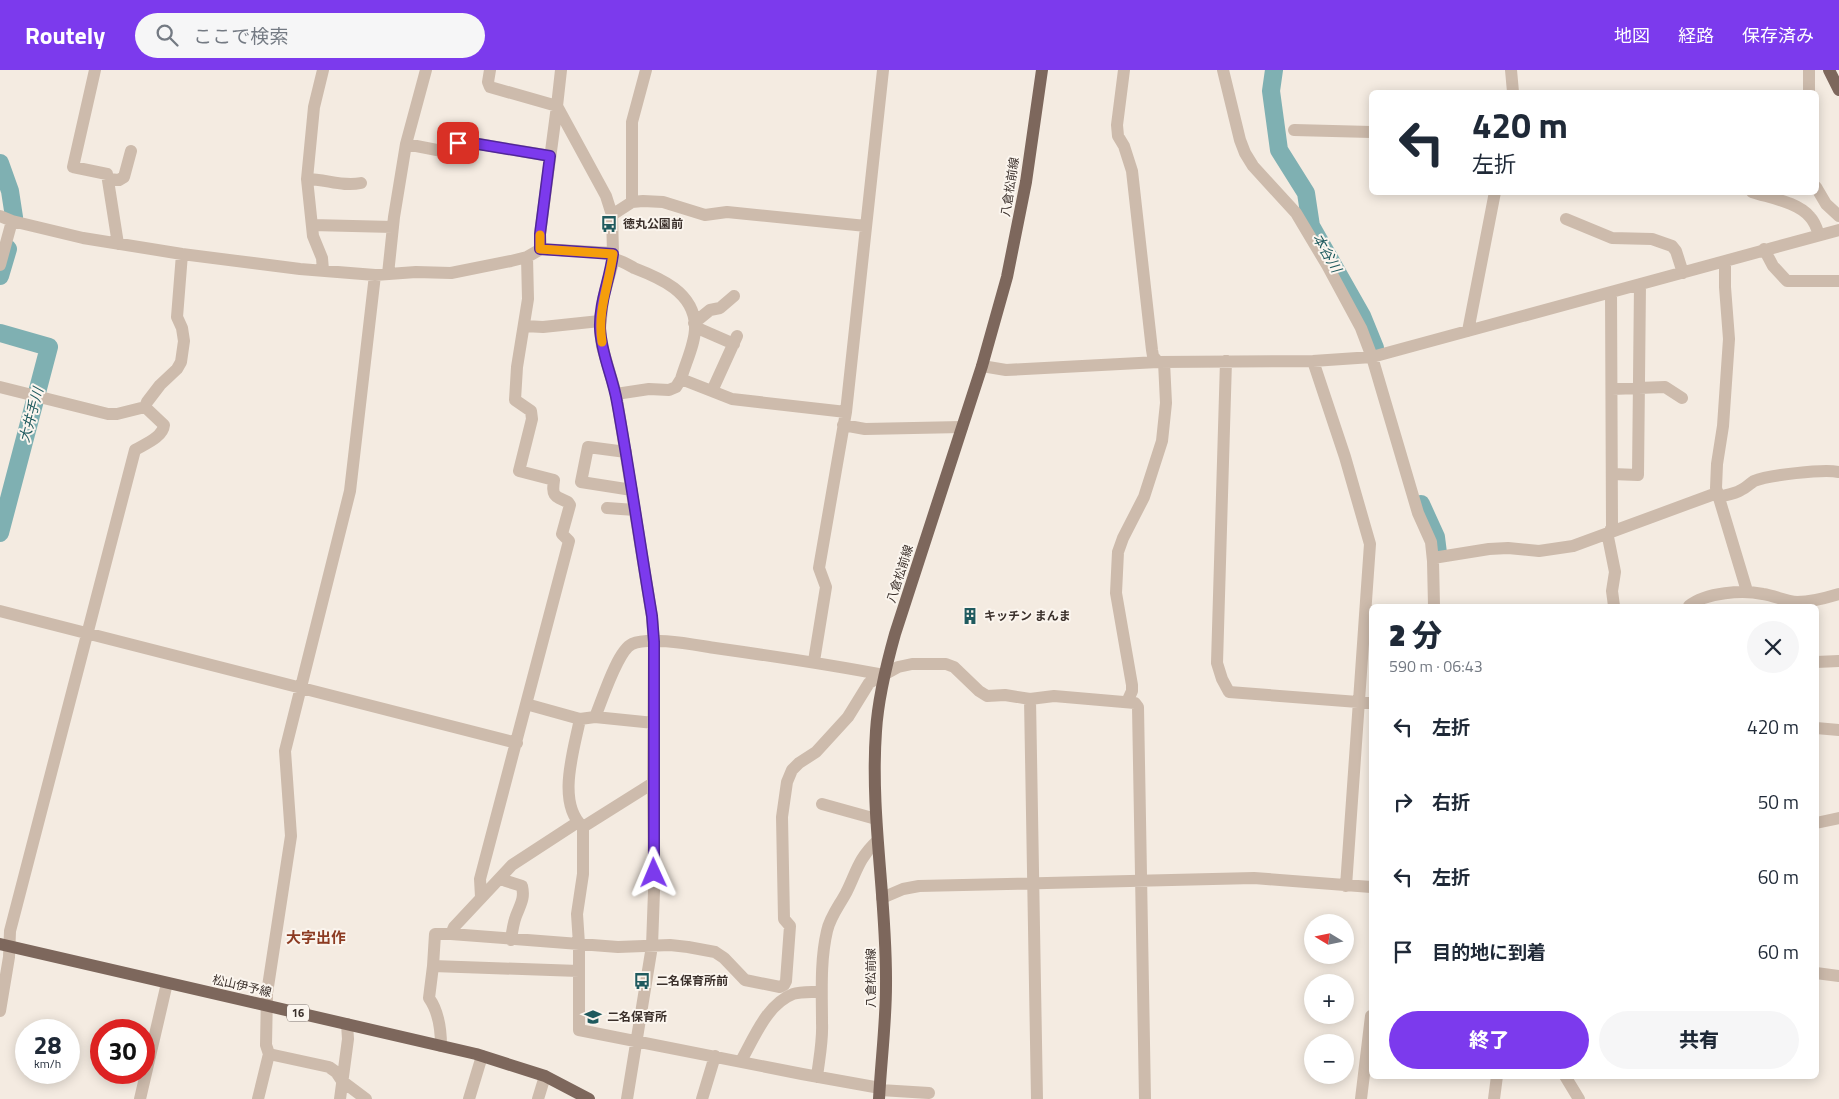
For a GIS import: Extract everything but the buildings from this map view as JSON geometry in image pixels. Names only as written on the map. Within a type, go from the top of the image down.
[{"type":"main road","name":"八倉松前線","points":[[880,1092],[886,985],[874,753],[884,675],[895,634],[982,366],[1007,277],[1017,229],[1042,70]]},
{"type":"main road","points":[[1829,70],[1839,90]]},
{"type":"main road","name":"松山伊予線","points":[[5,945],[482,1056],[545,1076],[589,1099]]},
{"type":"street","points":[[95,70],[73,166],[107,174],[118,244]]},
{"type":"street","points":[[323,70],[314,107],[307,179],[313,236],[322,258],[323,270]]},
{"type":"street","points":[[258,1099],[269,1054],[266,1045],[267,993],[291,836],[285,750],[350,491],[381,275],[393,227],[406,144],[426,70]]},
{"type":"street","points":[[490,70],[488,82],[490,87],[557,106],[606,196],[612,215],[613,256],[600,321],[602,346],[616,394],[654,642],[654,891],[652,946],[627,1099]]},
{"type":"street","points":[[540,249],[540,234],[561,70]]},
{"type":"street","points":[[632,202],[632,122],[646,70]]},
{"type":"street","points":[[814,661],[826,587],[819,568],[846,412],[882,70]]},
{"type":"street","points":[[1124,70],[1117,115],[1118,136],[1124,146],[1132,171],[1152,350],[1161,362],[1166,403],[1162,441],[1144,497],[1118,552],[1116,593],[1132,685],[1127,702]]},
{"type":"street","points":[[1223,70],[1240,140],[1245,153],[1252,166],[1296,213],[1354,314],[1372,357],[1418,513],[1431,542],[1434,604]]},
{"type":"street","points":[[1511,70],[1513,90]]},
{"type":"street","points":[[1809,70],[1809,90]]},
{"type":"street","points":[[1834,70],[1839,70]]},
{"type":"street","points":[[1294,130],[1369,132]]},
{"type":"street","points":[[406,144],[442,151],[458,143],[466,142],[550,156]]},
{"type":"street","points":[[108,179],[119,180],[124,177],[130,151]]},
{"type":"street","points":[[307,179],[318,179],[341,185],[361,183]]},
{"type":"street","points":[[1819,192],[1826,204],[1839,216]]},
{"type":"street","points":[[1468,331],[1494,195]]},
{"type":"street","points":[[1763,195],[1803,210],[1810,217],[1819,235]]},
{"type":"street","points":[[612,215],[632,202],[643,201],[663,202],[705,215],[727,212],[866,226]]},
{"type":"street","points":[[0,216],[12,221],[83,238],[182,254],[300,269],[381,275],[416,272],[451,273],[527,257],[540,249],[613,256],[645,271],[675,289],[689,306],[695,325]]},
{"type":"street","points":[[1566,219],[1612,238],[1652,239],[1672,246],[1676,251],[1683,273]]},
{"type":"street","points":[[0,265],[12,221]]},
{"type":"street","points":[[312,225],[393,227]]},
{"type":"street","points":[[982,366],[1006,370],[1161,362],[1313,361],[1372,357],[1839,230]]},
{"type":"street","points":[[1764,249],[1773,266],[1788,281],[1839,281]]},
{"type":"street","points":[[145,407],[160,385],[177,369],[181,362],[184,341],[182,328],[177,317],[182,254]]},
{"type":"street","points":[[481,897],[480,879],[569,541],[562,534],[570,505],[568,502],[556,497],[554,493],[554,480],[519,471],[532,419],[531,411],[516,400],[517,367],[528,299],[527,257]]},
{"type":"street","points":[[1724,262],[1729,339],[1723,426],[1715,479],[1718,495],[1747,591]]},
{"type":"street","points":[[1612,474],[1638,475],[1640,284]]},
{"type":"street","points":[[1611,292],[1612,526],[1608,537],[1615,572],[1612,591],[1614,604]]},
{"type":"street","points":[[616,394],[649,389],[669,390],[676,387],[681,379],[695,325],[710,310],[720,308],[734,296]]},
{"type":"street","points":[[524,326],[543,327],[600,321]]},
{"type":"street","points":[[695,325],[735,340],[712,391]]},
{"type":"street","points":[[1226,361],[1217,663],[1222,680],[1229,692],[1365,702]]},
{"type":"street","points":[[1313,361],[1370,544],[1365,702],[1346,886]]},
{"type":"street","points":[[681,379],[732,399],[846,412]]},
{"type":"street","points":[[0,387],[108,414],[117,414],[145,407]]},
{"type":"street","points":[[1612,389],[1666,387],[1682,398]]},
{"type":"street","points":[[0,1011],[5,945],[135,450],[160,434],[163,430],[164,425],[148,412],[145,407]]},
{"type":"street","points":[[843,425],[865,429],[962,427]]},
{"type":"street","points":[[626,452],[588,447],[581,482],[632,490]]},
{"type":"street","points":[[1433,558],[1489,549],[1508,548],[1539,551],[1572,546],[1610,531],[1718,495],[1740,491],[1752,482],[1761,479],[1831,470],[1839,472]]},
{"type":"street","points":[[607,508],[635,510]]},
{"type":"street","points":[[1693,604],[1722,594],[1747,591],[1790,603],[1806,602],[1839,594]]},
{"type":"street","points":[[0,611],[517,743]]},
{"type":"street","points":[[595,717],[620,658],[631,644],[639,642],[665,641],[814,661],[884,675]]},
{"type":"street","points":[[1819,662],[1839,661]]},
{"type":"street","points":[[784,985],[786,981],[790,926],[784,919],[782,826],[787,782],[792,770],[816,752],[848,717],[870,683],[898,667],[912,664],[946,664],[954,667],[979,691],[987,696],[1005,695],[1030,699],[1054,696],[1134,703],[1138,707],[1145,1099]]},
{"type":"street","points":[[1030,699],[1037,1099]]},
{"type":"street","points":[[526,704],[580,719],[595,717],[654,723]]},
{"type":"street","points":[[580,719],[568,795],[573,814],[580,825],[583,874],[577,914],[579,1030],[741,1061],[880,1092],[929,1093]]},
{"type":"street","points":[[1819,728],[1839,730]]},
{"type":"street","points":[[450,934],[454,927],[512,865],[653,783]]},
{"type":"street","points":[[822,804],[876,819]]},
{"type":"street","points":[[1819,822],[1839,818]]},
{"type":"street","points":[[817,1077],[822,1025],[821,992],[827,929],[866,852],[878,841]]},
{"type":"street","points":[[501,878],[522,886],[524,893],[510,940]]},
{"type":"street","points":[[882,898],[904,889],[919,886],[1034,883],[1254,878],[1369,887]]},
{"type":"street","points":[[441,1046],[440,1028],[433,1004],[429,998],[435,934],[618,947],[679,946],[715,952],[724,958],[745,980],[780,987],[784,985]]},
{"type":"street","points":[[433,966],[579,971]]},
{"type":"street","points":[[140,1099],[167,982]]},
{"type":"street","points":[[784,985],[795,993]]},
{"type":"street","points":[[741,1061],[771,1011],[795,993],[821,992]]},
{"type":"street","points":[[340,1099],[348,1038],[347,1024]]},
{"type":"street","points":[[1361,1099],[1369,1033]]},
{"type":"street","points":[[269,1054],[328,1067],[366,1099]]},
{"type":"street","points":[[469,1099],[482,1056]]},
{"type":"street","points":[[702,1099],[715,1056]]},
{"type":"street","points":[[538,1099],[545,1076]]},
{"type":"street","points":[[1494,1099],[1497,1079]]},
{"type":"street","points":[[1567,1079],[1578,1099]]},
{"type":"waterway","name":"本谷川","points":[[1274,70],[1271,91],[1279,150],[1306,193],[1311,226],[1362,316],[1375,348]]},
{"type":"waterway","name":"大井手川","points":[[0,163],[10,191],[14,217]]},
{"type":"waterway","name":"大井手川","points":[[0,276],[8,249]]},
{"type":"waterway","name":"大井手川","points":[[0,333],[49,347],[0,533]]},
{"type":"waterway","name":"本谷川","points":[[1421,504],[1436,537],[1438,553]]},
{"type":"slow traffic","points":[[540,235],[540,249],[613,254],[601,312],[600,329],[602,342]]},
{"type":"place","name":"徳丸公園前","points":[[609,224]]},
{"type":"place","name":"キッチン まんま","points":[[970,616]]},
{"type":"place","name":"二名保育所前","points":[[642,981]]},
{"type":"place","name":"二名保育所","points":[[593,1017]]},
{"type":"district","name":"大字出作","points":[[316,938]]},
{"type":"route","points":[[458,143],[466,142],[550,156],[540,234],[540,249],[613,254],[612,266],[603,300],[600,329],[602,346],[616,394],[652,616],[654,642],[654,873]]}]
